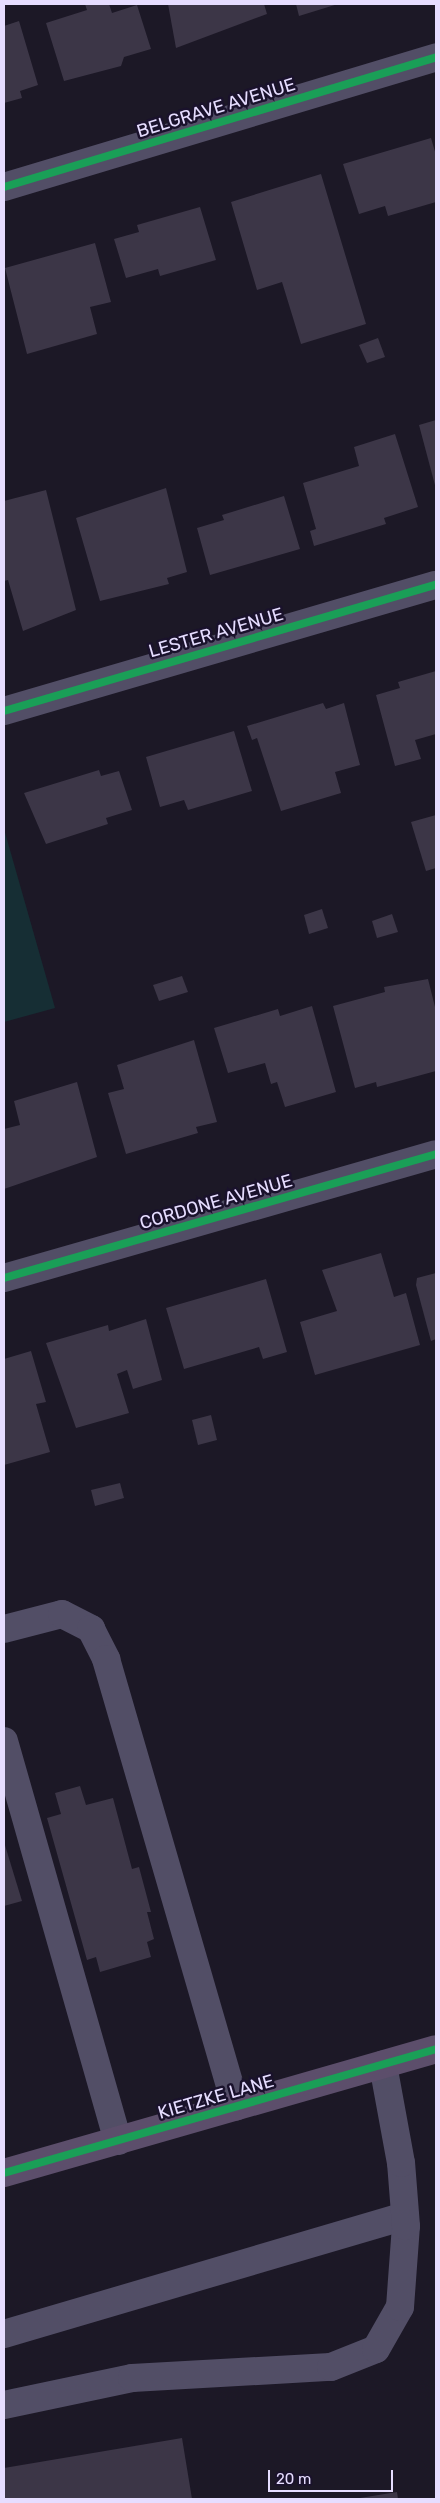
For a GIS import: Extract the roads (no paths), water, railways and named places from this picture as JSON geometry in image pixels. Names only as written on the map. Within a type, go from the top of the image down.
[{"type":"main road","name":"KIETZKE LANE","points":[[4,2173],[436,2049]]},
{"type":"street","name":"BELGRAVE AVENUE","points":[[4,187],[436,57]]},
{"type":"street","name":"LESTER AVENUE","points":[[4,711],[436,585]]},
{"type":"street","name":"CORDONE AVENUE","points":[[4,1278],[436,1154]]},
{"type":"street","points":[[4,1629],[62,1614],[91,1629],[106,1659],[236,2107]]},
{"type":"street","points":[[4,1741],[118,2140]]},
{"type":"street","points":[[4,2404],[132,2378],[331,2367],[376,2349],[400,2307],[405,2216],[383,2065]]},
{"type":"street","points":[[4,2334],[405,2216]]}]
